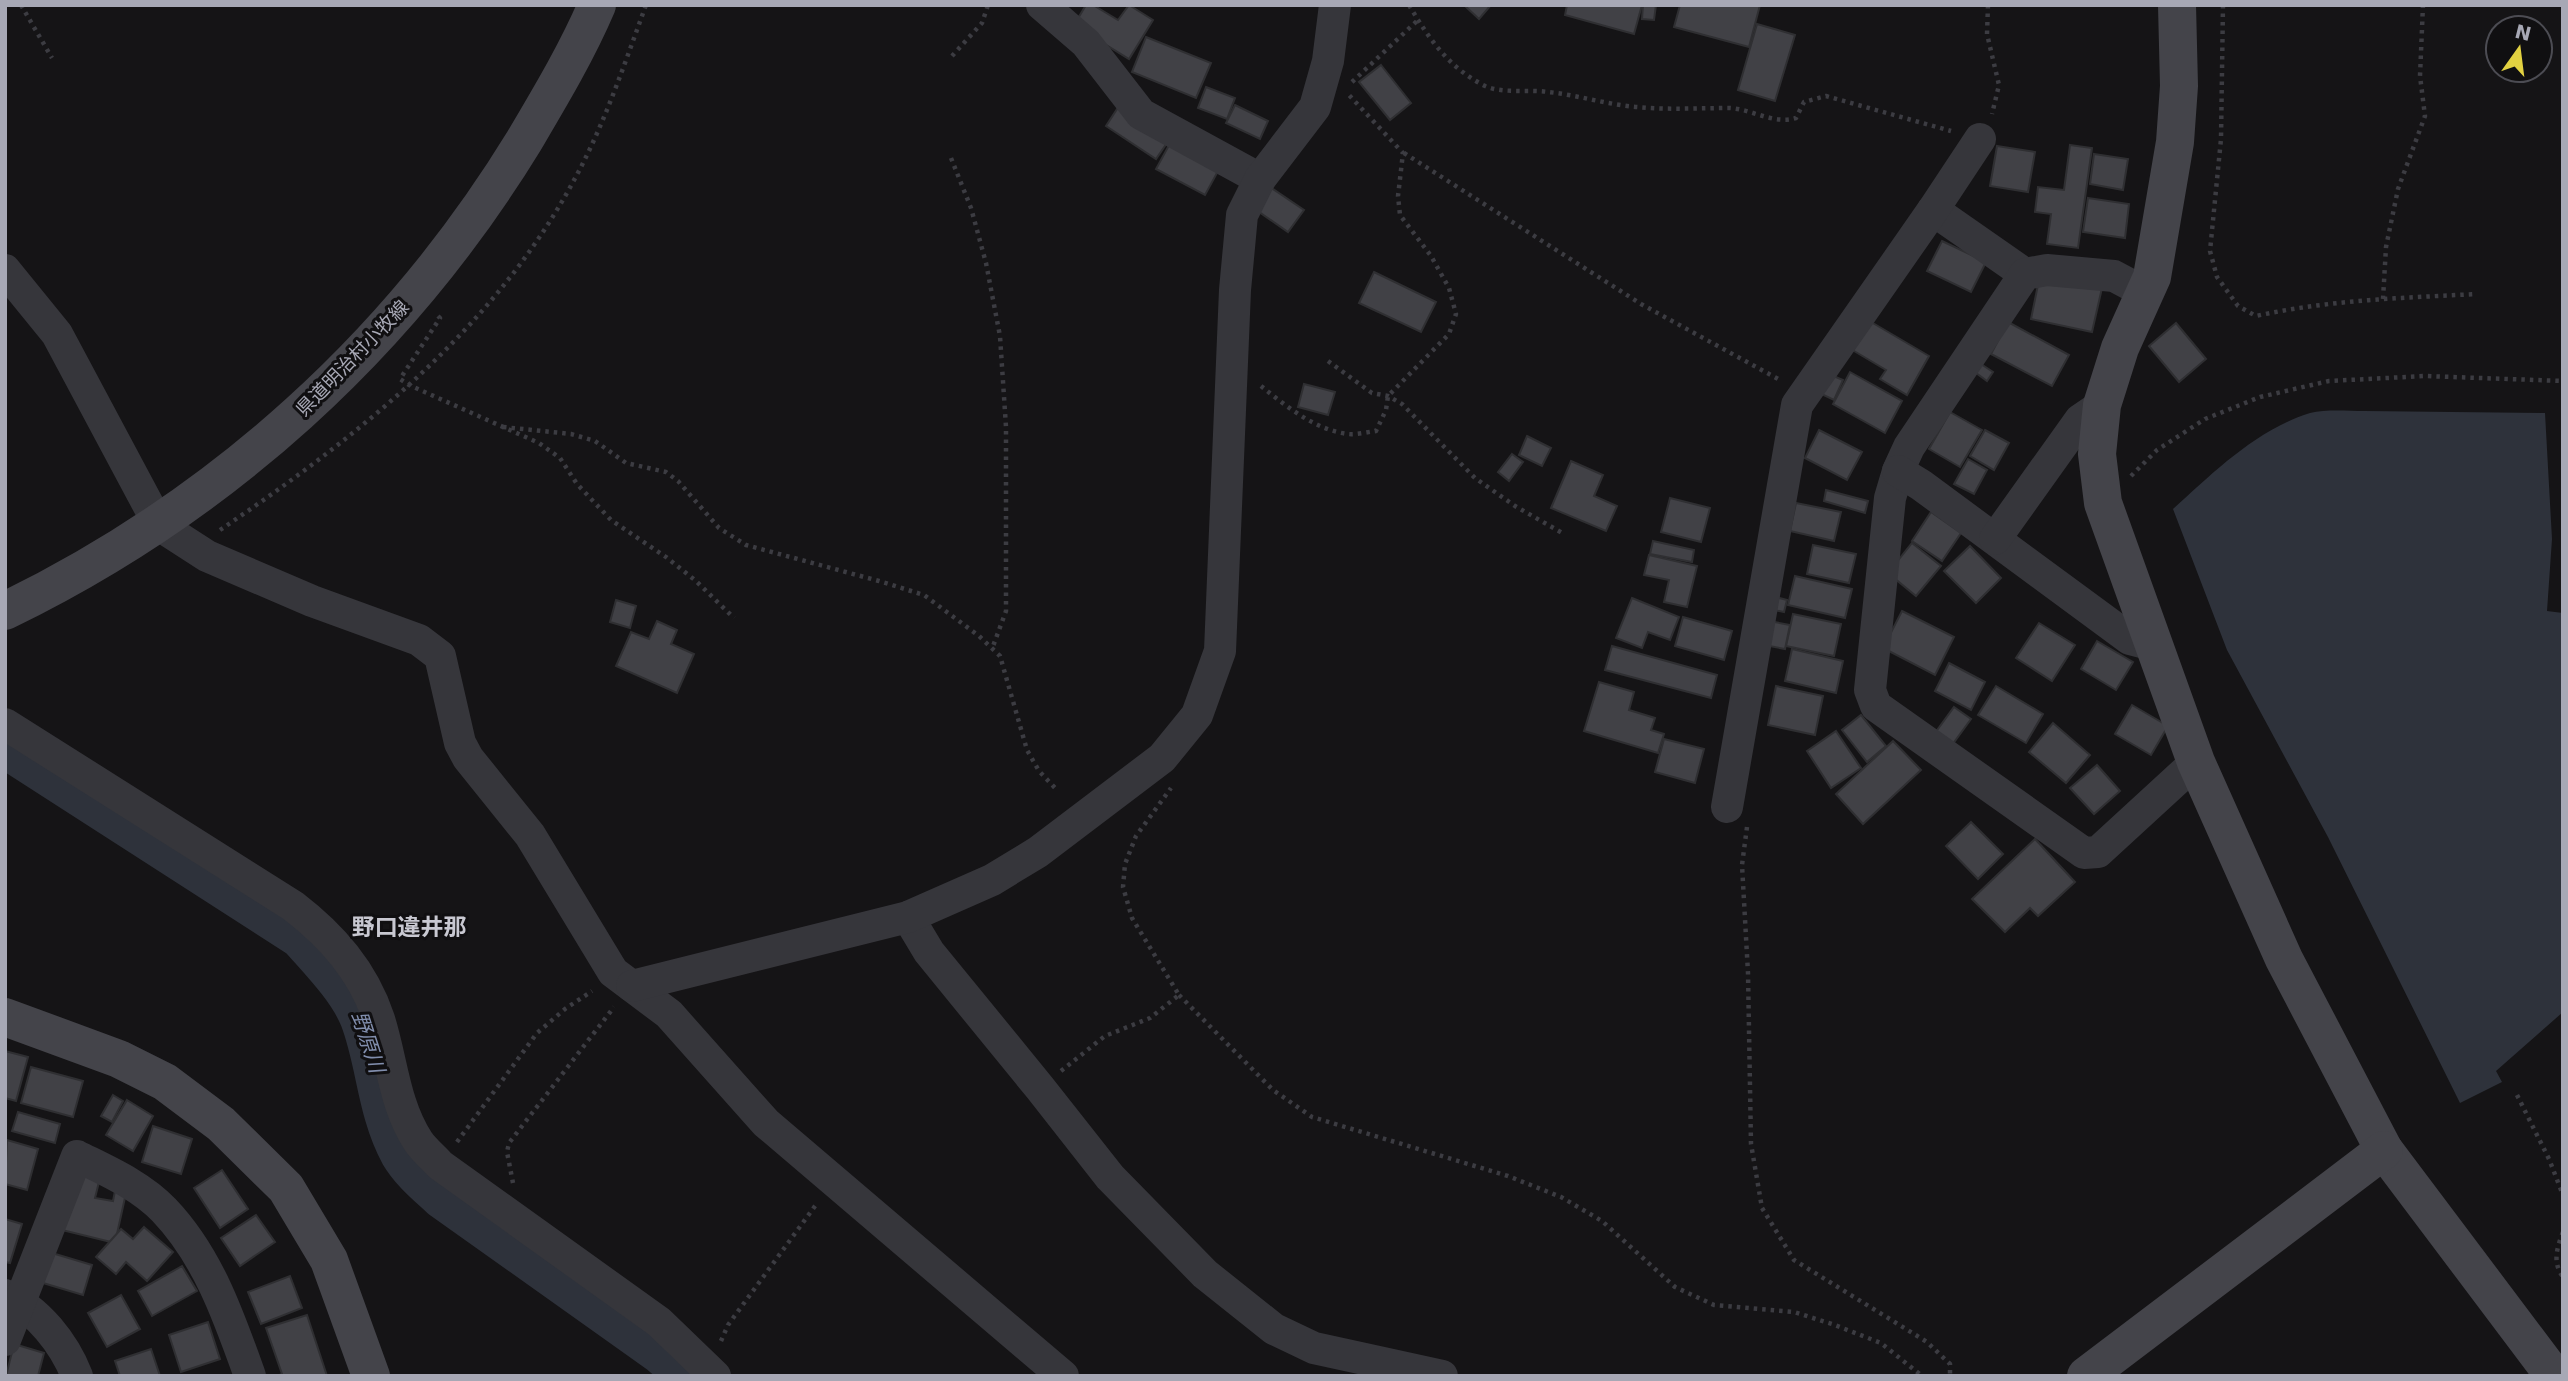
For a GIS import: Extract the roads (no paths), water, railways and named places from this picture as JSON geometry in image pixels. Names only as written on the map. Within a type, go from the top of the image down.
[{"type":"street","name":"県道明治村小牧線","points":[[5,611],[159,525],[268,441],[369,346],[491,195],[542,111],[597,5]]},
{"type":"street","points":[[1042,5],[1086,43],[1141,114],[1259,180]]},
{"type":"street","points":[[625,980],[908,917],[992,880],[1038,852],[1162,758],[1197,715],[1220,651],[1232,365],[1242,215],[1259,180],[1315,107],[1328,61],[1335,5]]},
{"type":"street","points":[[2177,5],[2179,86],[2175,142],[2152,277],[2120,348],[2102,405],[2097,454],[2103,503],[2196,762],[2284,959],[2384,1150],[2554,1376]]},
{"type":"street","points":[[1727,807],[1797,405],[1980,139]]},
{"type":"street","points":[[1933,211],[2025,274],[2047,270],[2114,276],[2144,292]]},
{"type":"street","points":[[5,270],[57,334],[159,525],[207,556],[312,601],[419,640],[440,656],[460,743],[468,758],[530,835],[613,972],[669,1014],[766,1123],[1063,1376]]},
{"type":"street","points":[[2025,274],[1909,447],[1898,471],[1890,498],[1870,690],[1876,706],[2084,853],[2098,852],[2196,762]]},
{"type":"street","points":[[1995,539],[2080,420],[2102,405]]},
{"type":"street","points":[[1898,471],[1921,485],[2130,639],[2153,645]]},
{"type":"street","points":[[5,724],[293,906],[319,926],[342,951],[362,979],[379,1018],[400,1105],[419,1142],[440,1165],[659,1322],[712,1373]]},
{"type":"street","points":[[908,917],[929,952],[1110,1177],[1205,1273],[1274,1329],[1314,1348],[1442,1376]]},
{"type":"street","points":[[5,1017],[119,1059],[165,1082],[222,1124],[286,1188],[329,1260],[371,1376]]},
{"type":"street","points":[[2085,1376],[2384,1150]]},
{"type":"street","points":[[5,1340],[12,1298],[77,1156],[126,1180],[163,1209],[189,1242],[211,1276],[250,1376]]},
{"type":"street","points":[[12,1298],[47,1329],[68,1353],[77,1376]]},
{"type":"waterway","name":"野原川","points":[[5,743],[303,935],[337,974],[359,1006],[370,1034],[396,1136],[417,1170],[444,1195],[662,1350],[692,1376]]},
{"type":"district","name":"野口違井那","points":[[409,927]]}]
